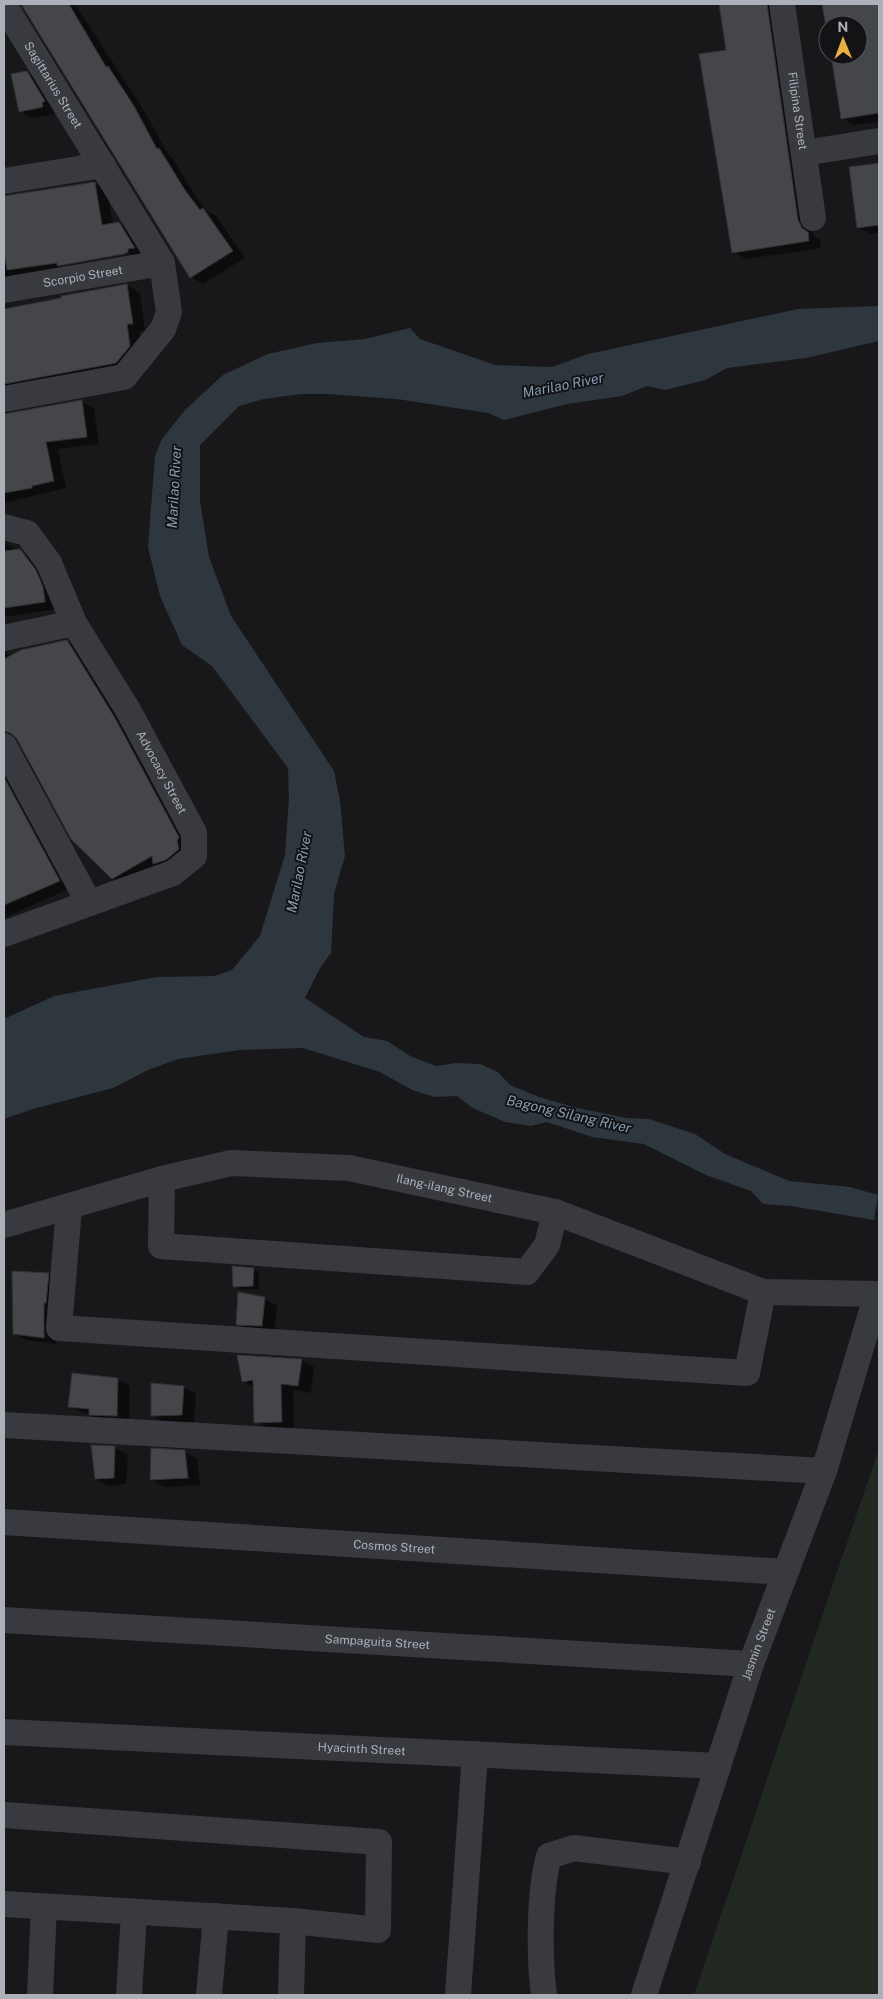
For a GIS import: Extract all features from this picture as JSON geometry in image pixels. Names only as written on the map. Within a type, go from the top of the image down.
[{"type":"street","name":"Filipina Street","points":[[782,4],[814,218]]},
{"type":"street","name":"Sagittarius Street","points":[[4,5],[162,263]]},
{"type":"street","points":[[804,153],[879,141]]},
{"type":"street","points":[[4,182],[103,165]]},
{"type":"street","points":[[4,399],[124,377],[163,329],[169,312],[162,263]]},
{"type":"street","name":"Scorpio Street","points":[[4,290],[162,263]]},
{"type":"street","name":"Advocacy Street","points":[[4,527],[27,533],[49,563],[74,623],[128,710],[194,833],[194,856],[173,873],[4,934]]},
{"type":"street","points":[[4,638],[74,623]]},
{"type":"street","points":[[4,746],[90,903]]},
{"type":"street","name":"Ilang-ilang Street","points":[[4,1225],[69,1208],[162,1179],[231,1163],[349,1168],[555,1212],[763,1292],[878,1294]]},
{"type":"street","points":[[162,1179],[161,1246],[527,1272],[547,1246],[555,1212]]},
{"type":"street","points":[[69,1208],[59,1328],[747,1373],[763,1292]]},
{"type":"street","name":"Jasmin Street","points":[[644,1995],[751,1664],[824,1471],[878,1294]]},
{"type":"street","points":[[4,1425],[824,1471]]},
{"type":"street","name":"Cosmos Street","points":[[4,1522],[785,1572]]},
{"type":"street","name":"Sampaguita Street","points":[[4,1620],[751,1664]]},
{"type":"street","name":"Hyacinth Street","points":[[4,1732],[718,1766]]},
{"type":"street","points":[[458,1995],[475,1754]]},
{"type":"street","points":[[4,1815],[379,1842],[378,1930],[293,1921],[4,1904]]},
{"type":"street","points":[[544,1995],[542,1974],[544,1874],[549,1856],[574,1848],[688,1862]]},
{"type":"street","points":[[40,1995],[44,1907]]},
{"type":"street","points":[[129,1995],[134,1913]]},
{"type":"street","points":[[210,1995],[216,1916]]},
{"type":"street","points":[[291,1995],[293,1921]]},
{"type":"shaded area","points":[[879,1448],[879,1995],[694,1995]]},
{"type":"water","points":[[879,306],[879,341],[806,358],[727,368],[705,380],[665,390],[647,386],[622,396],[567,404],[504,420],[488,413],[397,399],[301,394],[264,399],[239,406],[200,445],[200,501],[209,557],[231,616],[334,771],[340,801],[345,856],[334,894],[331,953],[320,968],[305,998],[364,1037],[387,1041],[410,1056],[436,1066],[456,1063],[480,1064],[498,1072],[510,1085],[539,1097],[577,1108],[627,1118],[649,1119],[695,1134],[725,1154],[789,1181],[850,1187],[878,1195],[874,1220],[791,1206],[763,1204],[751,1191],[706,1175],[644,1144],[592,1137],[547,1122],[531,1126],[505,1122],[473,1108],[457,1096],[435,1097],[412,1090],[380,1072],[303,1048],[240,1050],[178,1059],[148,1070],[113,1088],[33,1109],[4,1119],[4,1019],[54,996],[157,977],[215,976],[232,970],[260,936],[285,855],[289,799],[288,768],[212,666],[182,645],[160,596],[148,547],[155,456],[162,439],[185,410],[223,375],[268,354],[317,343],[365,339],[410,328],[420,339],[495,365],[552,367],[588,354],[798,309]]},
{"type":"building","points":[[21,4],[69,4],[106,67],[108,66],[134,106],[157,149],[159,148],[185,190],[200,210],[203,208],[233,251],[190,278]]},
{"type":"building","points":[[719,4],[767,4],[798,220],[802,228],[808,232],[809,241],[732,253],[699,54],[726,50]]},
{"type":"building","points":[[822,4],[879,4],[879,113],[841,119],[833,65],[868,65],[868,15],[824,15]]},
{"type":"building","points":[[27,71],[45,101],[42,103],[43,107],[19,112],[11,74]]},
{"type":"building","points":[[879,163],[879,225],[857,228],[849,167]]},
{"type":"building","points":[[95,182],[102,225],[119,222],[135,248],[128,249],[128,252],[123,254],[57,266],[57,263],[7,270],[4,252],[4,196]]},
{"type":"building","points":[[127,284],[133,324],[127,324],[130,346],[116,363],[4,384],[4,309]]},
{"type":"building","points":[[82,400],[87,437],[46,442],[54,481],[32,486],[32,488],[4,493],[4,414]]},
{"type":"building","points":[[20,549],[36,570],[43,587],[45,602],[4,608],[4,551]]},
{"type":"building","points":[[67,640],[115,718],[179,837],[177,841],[179,849],[166,860],[153,864],[152,856],[112,879],[71,839],[17,739],[11,733],[4,731],[4,659],[21,650]]},
{"type":"building","points":[[4,777],[60,881],[4,905]]},
{"type":"building","points":[[232,1266],[254,1268],[253,1286],[233,1287]]},
{"type":"building","points":[[12,1271],[49,1273],[46,1303],[44,1303],[44,1338],[13,1334]]},
{"type":"building","points":[[238,1292],[265,1297],[262,1326],[236,1325]]},
{"type":"building","points":[[237,1355],[302,1359],[298,1386],[281,1384],[282,1422],[254,1423],[253,1380],[242,1382]]},
{"type":"building","points":[[72,1373],[118,1378],[117,1416],[89,1415],[89,1409],[68,1407]]},
{"type":"building","points":[[151,1383],[184,1386],[182,1415],[151,1416]]},
{"type":"building","points":[[91,1445],[115,1446],[114,1478],[95,1479]]},
{"type":"building","points":[[151,1448],[185,1450],[188,1478],[150,1480]]},
{"type":"water label","name":"Marilao River","points":[[563,385]]},
{"type":"water label","name":"Marilao River","points":[[174,487]]},
{"type":"water label","name":"Marilao River","points":[[299,872]]},
{"type":"water label","name":"Bagong Silang River","points":[[569,1114]]}]
